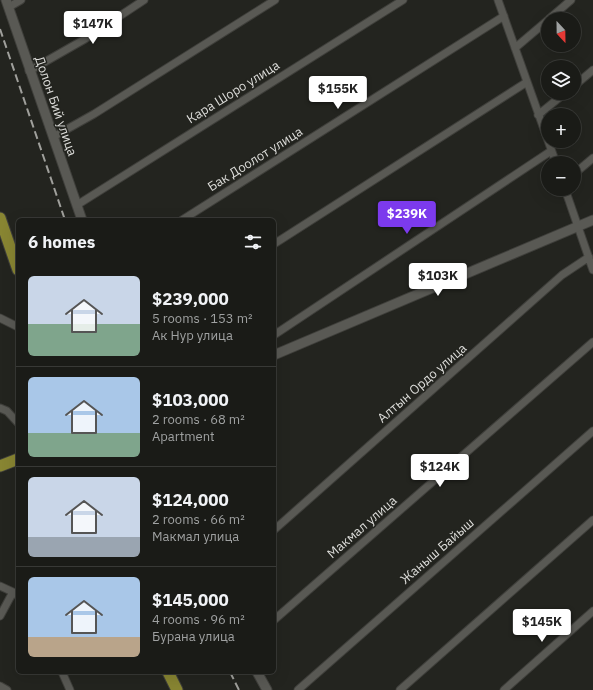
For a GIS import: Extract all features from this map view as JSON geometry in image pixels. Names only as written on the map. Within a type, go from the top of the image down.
[{"type":"main road","points":[[0,218],[16,264]]},
{"type":"main road","points":[[0,466],[16,460]]},
{"type":"main road","points":[[169,674],[177,690]]},
{"type":"street","points":[[8,3],[20,0]]},
{"type":"street","points":[[29,70],[85,39],[144,0]]},
{"type":"street","points":[[53,137],[94,114],[275,0]]},
{"type":"street","name":"Кара Шоро улица","points":[[77,205],[403,0]]},
{"type":"street","points":[[498,0],[553,156]]},
{"type":"street","points":[[558,12],[571,0]]},
{"type":"street","name":"Долон Бий улица","points":[[8,3],[29,70],[81,218]]},
{"type":"street","name":"Бак Доолот улица","points":[[185,218],[504,16]]},
{"type":"street","points":[[515,48],[541,27]]},
{"type":"street","points":[[581,80],[593,70]]},
{"type":"street","points":[[276,243],[527,82]]},
{"type":"street","points":[[538,115],[556,100]]},
{"type":"street","points":[[276,334],[551,151]]},
{"type":"street","points":[[581,168],[593,158]]},
{"type":"street","points":[[567,196],[593,270]]},
{"type":"street","points":[[276,354],[593,220]]},
{"type":"street","name":"Алтын Ордо улица","points":[[276,528],[562,275],[588,257]]},
{"type":"street","points":[[0,318],[16,326]]},
{"type":"street","name":"Макмал улица","points":[[276,618],[593,342]]},
{"type":"street","points":[[0,408],[7,411],[16,421]]},
{"type":"street","name":"Жаныш Байыш","points":[[298,690],[593,431]]},
{"type":"street","points":[[400,690],[593,520]]},
{"type":"street","points":[[0,586],[16,594],[0,616]]},
{"type":"street","points":[[504,690],[593,611]]},
{"type":"street","points":[[63,674],[70,690]]},
{"type":"street","points":[[258,674],[267,690]]},
{"type":"street","points":[[0,686],[7,690]]},
{"type":"railway","points":[[0,29],[64,218]]},
{"type":"railway","points":[[231,674],[239,690]]}]
